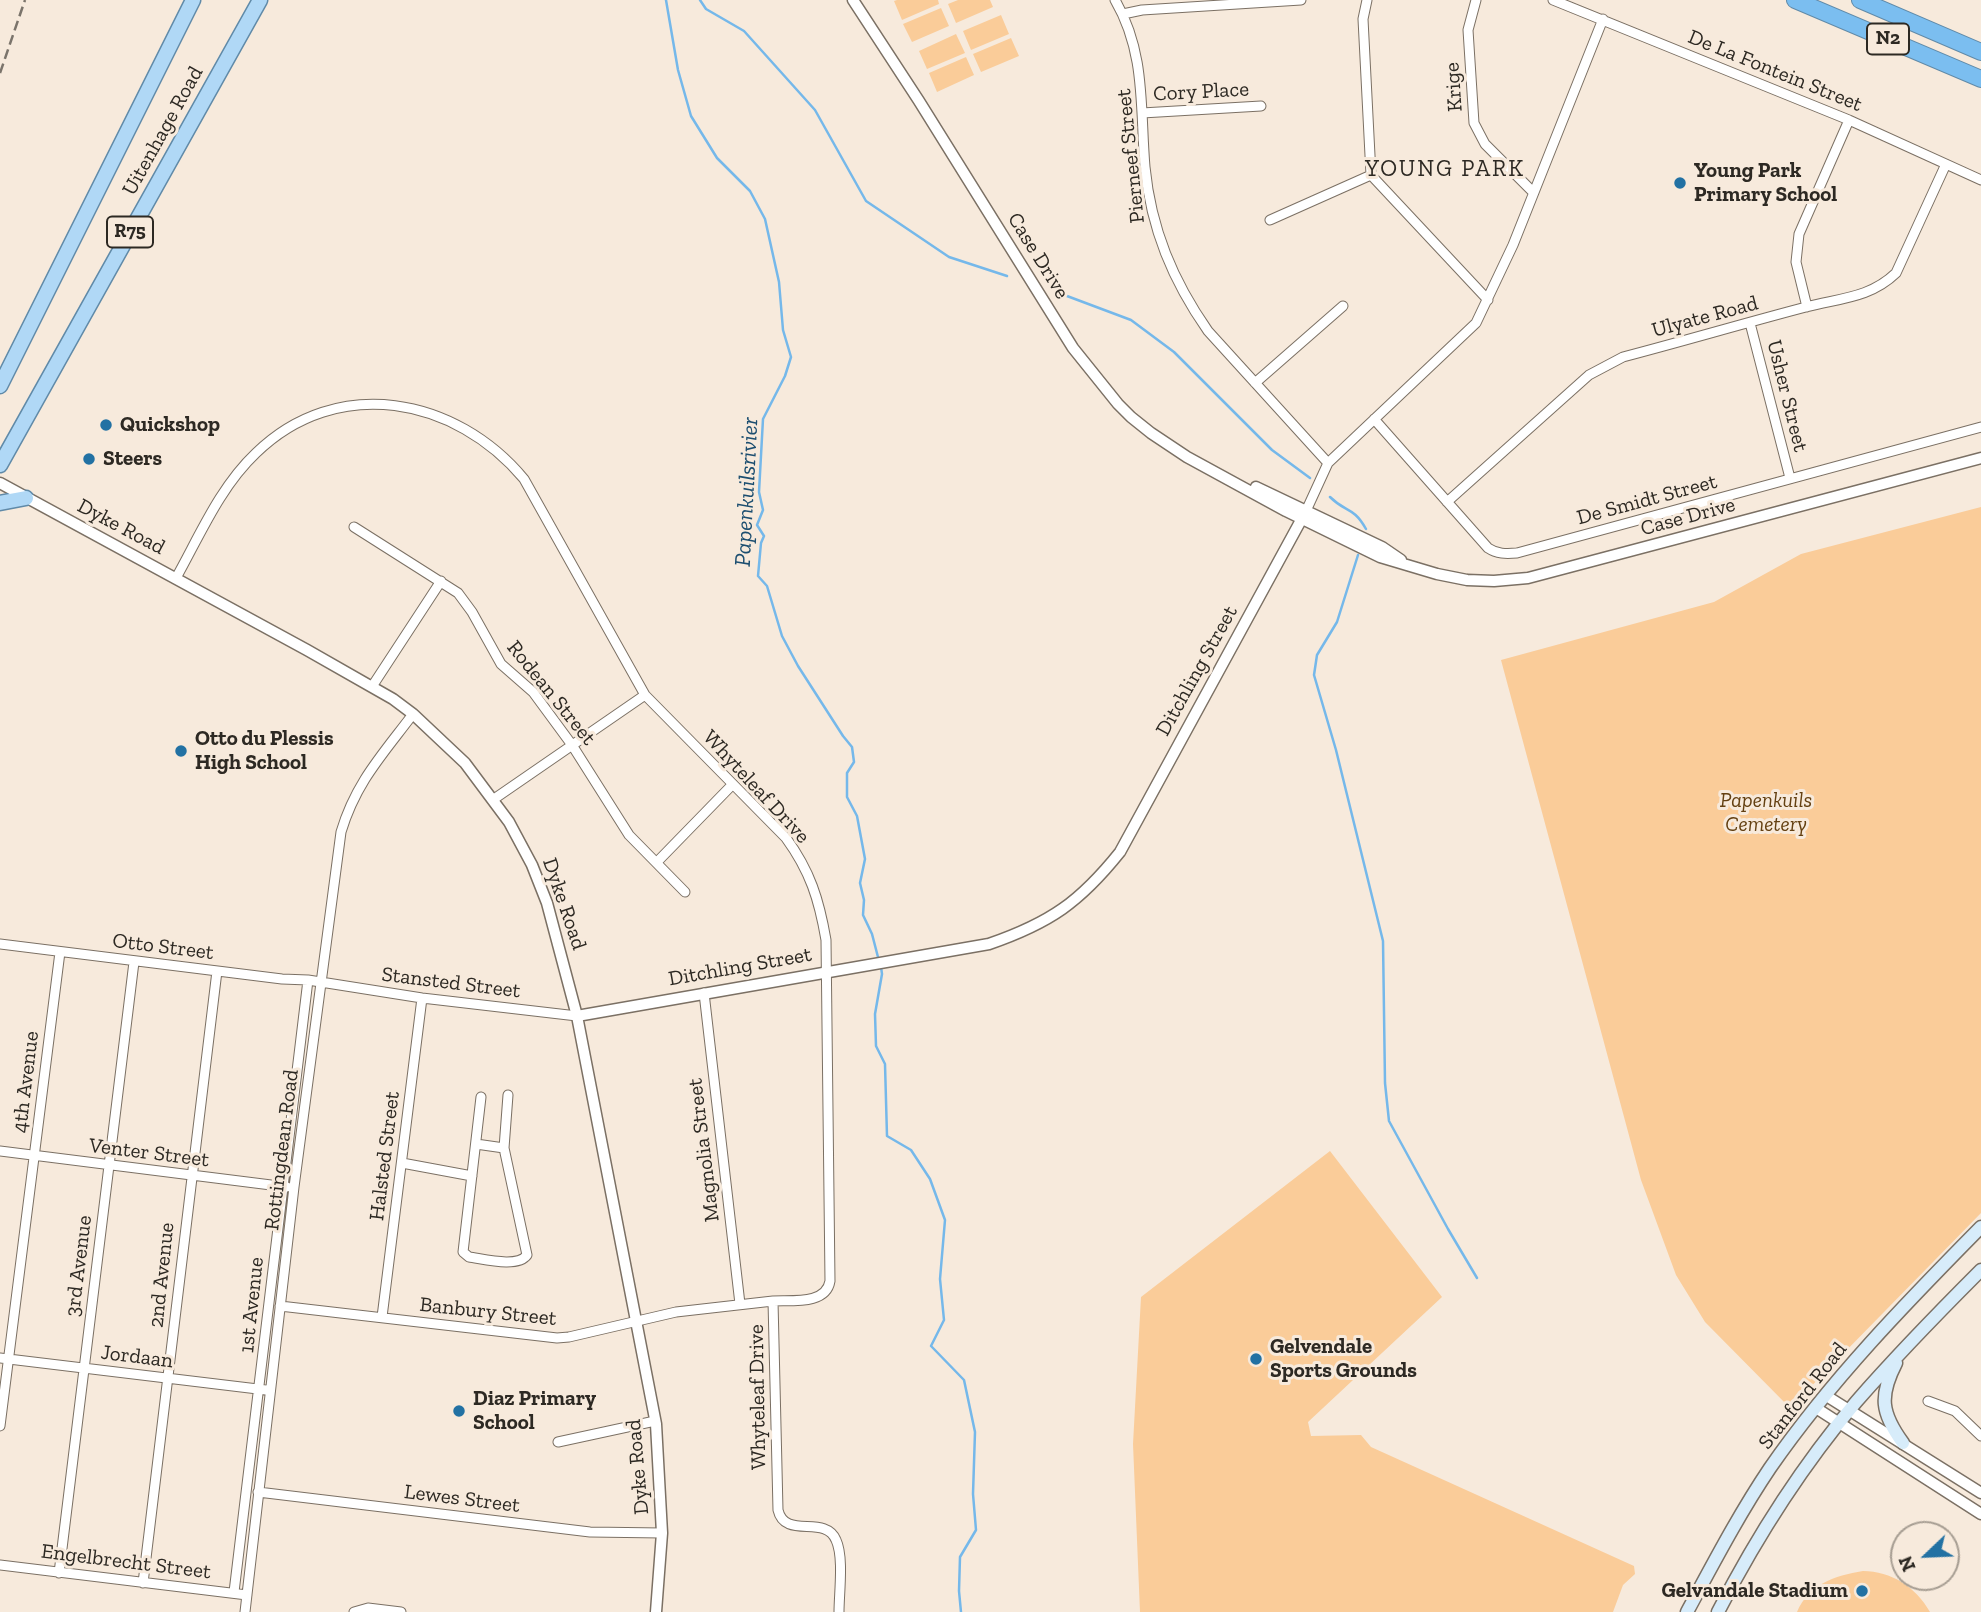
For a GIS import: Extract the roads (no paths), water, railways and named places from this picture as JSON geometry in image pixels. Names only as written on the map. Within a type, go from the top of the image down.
[{"type":"highway","name":"N2","points":[[1795,0],[1981,79]]},
{"type":"highway","name":"N2","points":[[1860,0],[1981,52]]},
{"type":"main road","name":"Uitenhage Road","points":[[0,386],[192,0]]},
{"type":"main road","name":"Uitenhage Road","points":[[0,465],[260,0]]},
{"type":"main road","points":[[0,503],[26,498]]},
{"type":"main road","name":"Stanford Road","points":[[1687,1612],[1760,1483],[1815,1408],[1882,1329],[1981,1227]]},
{"type":"main road","points":[[1718,1612],[1756,1542],[1839,1423],[1905,1347],[1981,1270]]},
{"type":"main road","points":[[1903,1443],[1888,1421],[1884,1398],[1890,1377],[1905,1347]]},
{"type":"street","name":"Pierneef Street","points":[[1115,0],[1138,56],[1145,167],[1151,211],[1158,239],[1170,267],[1193,310],[1208,331],[1328,463]]},
{"type":"street","points":[[1123,14],[1142,10],[1301,0]]},
{"type":"street","points":[[1367,0],[1363,19],[1371,175],[1488,300]]},
{"type":"street","name":"Krige","points":[[1476,0],[1468,30],[1474,123],[1485,144],[1533,192]]},
{"type":"street","name":"De La Fontein Street","points":[[1553,0],[1849,120],[1981,180]]},
{"type":"street","name":"Case Drive","points":[[855,1],[1054,317],[1091,372],[1118,404],[1151,433],[1187,457],[1252,493],[1304,515],[1380,557],[1437,574],[1466,579],[1508,580],[1544,576],[1981,458]]},
{"type":"street","name":"Ditchling Street","points":[[577,1016],[978,946],[1011,937],[1054,917],[1089,889],[1120,852],[1304,515],[1328,463],[1476,323],[1513,245],[1603,19]]},
{"type":"street","name":"Cory Place","points":[[1142,113],[1261,106]]},
{"type":"street","points":[[1807,307],[1796,262],[1799,234],[1849,120]]},
{"type":"street","name":"Ulyate Road","points":[[1447,502],[1596,370],[1623,358],[1877,289],[1896,273],[1946,164]]},
{"type":"street","points":[[1270,220],[1371,175]]},
{"type":"street","points":[[1255,383],[1343,306]]},
{"type":"street","name":"Usher Street","points":[[1750,323],[1790,478]]},
{"type":"street","name":"Whyteleaf Drive","points":[[176,579],[230,483],[255,453],[284,430],[320,412],[373,405],[414,409],[449,420],[482,438],[508,460],[524,479],[645,695],[786,838],[806,871],[820,906],[826,940],[830,1286],[817,1298],[773,1301],[779,1516],[788,1525],[824,1528],[833,1535],[839,1550],[839,1612]]},
{"type":"street","name":"De Smidt Street","points":[[1374,419],[1488,548],[1501,553],[1517,553],[1981,427]]},
{"type":"street","name":"Dyke Road","points":[[0,483],[373,685],[413,713],[465,762],[494,799],[521,844],[547,904],[577,1016],[655,1422],[661,1479],[662,1533],[656,1612]]},
{"type":"street","name":"Rodean Street","points":[[354,527],[441,582],[466,602],[501,664],[533,692],[572,745],[629,835],[685,892]]},
{"type":"street","points":[[373,685],[441,582]]},
{"type":"street","points":[[494,799],[645,695]]},
{"type":"street","name":"Rottingdean Road","points":[[245,1612],[258,1492],[265,1389],[280,1306],[339,845],[348,810],[363,780],[413,713]]},
{"type":"street","points":[[657,862],[733,785]]},
{"type":"street","name":"Otto Street","points":[[0,944],[322,983]]},
{"type":"street","name":"4th Avenue","points":[[0,1426],[4,1358],[60,952]]},
{"type":"street","name":"3rd Avenue","points":[[59,1573],[134,962]]},
{"type":"street","name":"2nd Avenue","points":[[143,1583],[190,1176],[217,971]]},
{"type":"street","name":"1st Avenue","points":[[234,1592],[265,1389],[283,1186],[308,980]]},
{"type":"street","name":"Stansted Street","points":[[322,983],[577,1016]]},
{"type":"street","name":"Magnolia Street","points":[[704,993],[740,1304]]},
{"type":"street","name":"Halsted Street","points":[[383,1317],[422,998]]},
{"type":"street","points":[[481,1097],[464,1254],[468,1257],[517,1263],[524,1260],[526,1251],[504,1148],[508,1095]]},
{"type":"street","points":[[476,1144],[504,1148]]},
{"type":"street","name":"Venter Street","points":[[0,1152],[294,1187]]},
{"type":"street","points":[[402,1163],[472,1176]]},
{"type":"street","name":"Banbury Street","points":[[280,1306],[545,1338],[569,1337],[676,1312],[773,1301]]},
{"type":"street","name":"Jordaan","points":[[4,1358],[265,1389]]},
{"type":"street","points":[[1825,1395],[1981,1493]]},
{"type":"street","points":[[1928,1401],[1955,1411],[1981,1436]]},
{"type":"street","points":[[1815,1408],[1981,1514]]},
{"type":"street","points":[[558,1442],[655,1422]]},
{"type":"street","name":"Lewes Street","points":[[258,1492],[590,1532],[662,1533]]},
{"type":"street","name":"Engelbrecht Street","points":[[0,1565],[247,1595]]},
{"type":"street","points":[[354,1612],[368,1608],[401,1612]]},
{"type":"waterway","name":"Papenkuilsrivier","points":[[666,0],[678,70],[691,116],[717,158],[750,191],[765,219],[779,282],[783,330],[791,357],[785,376],[763,419],[759,492],[763,510],[757,525],[764,536],[758,576],[767,586],[782,636],[798,666],[852,747],[854,762],[847,773],[847,797],[857,816],[865,859],[860,883],[864,900],[863,915],[872,934],[879,961]]},
{"type":"waterway","points":[[700,0],[706,9],[744,31],[815,110],[866,201],[949,257],[1007,276]]},
{"type":"waterway","points":[[1059,293],[1131,320],[1174,352],[1272,450],[1310,478]]},
{"type":"waterway","points":[[1330,497],[1353,513],[1366,529]]},
{"type":"waterway","points":[[1358,555],[1337,622],[1317,655],[1314,675],[1336,750],[1383,941],[1385,1083],[1389,1121],[1477,1278]]},
{"type":"waterway","name":"Papenkuilsrivier","points":[[881,967],[875,1014],[876,1046],[885,1064],[887,1136],[911,1150],[930,1179],[945,1220],[940,1279],[944,1320],[931,1346],[964,1380],[975,1432],[973,1494],[976,1530],[960,1557],[961,1612]]},
{"type":"railway","points":[[0,73],[25,0]]},
{"type":"place","name":"Young Park Primary School","points":[[1680,183]]},
{"type":"place","name":"Quickshop","points":[[106,425]]},
{"type":"place","name":"Steers","points":[[89,459]]},
{"type":"place","name":"Otto du Plessis High School","points":[[181,751]]},
{"type":"place","name":"Gelvendale Sports Grounds","points":[[1256,1359]]},
{"type":"place","name":"Diaz Primary School","points":[[459,1411]]},
{"type":"place","name":"Gelvandale Stadium","points":[[1862,1591]]},
{"type":"district","name":"YOUNG PARK","points":[[1445,169]]},
{"type":"park label","name":"Papenkuils Cemetery","points":[[1766,813]]}]
